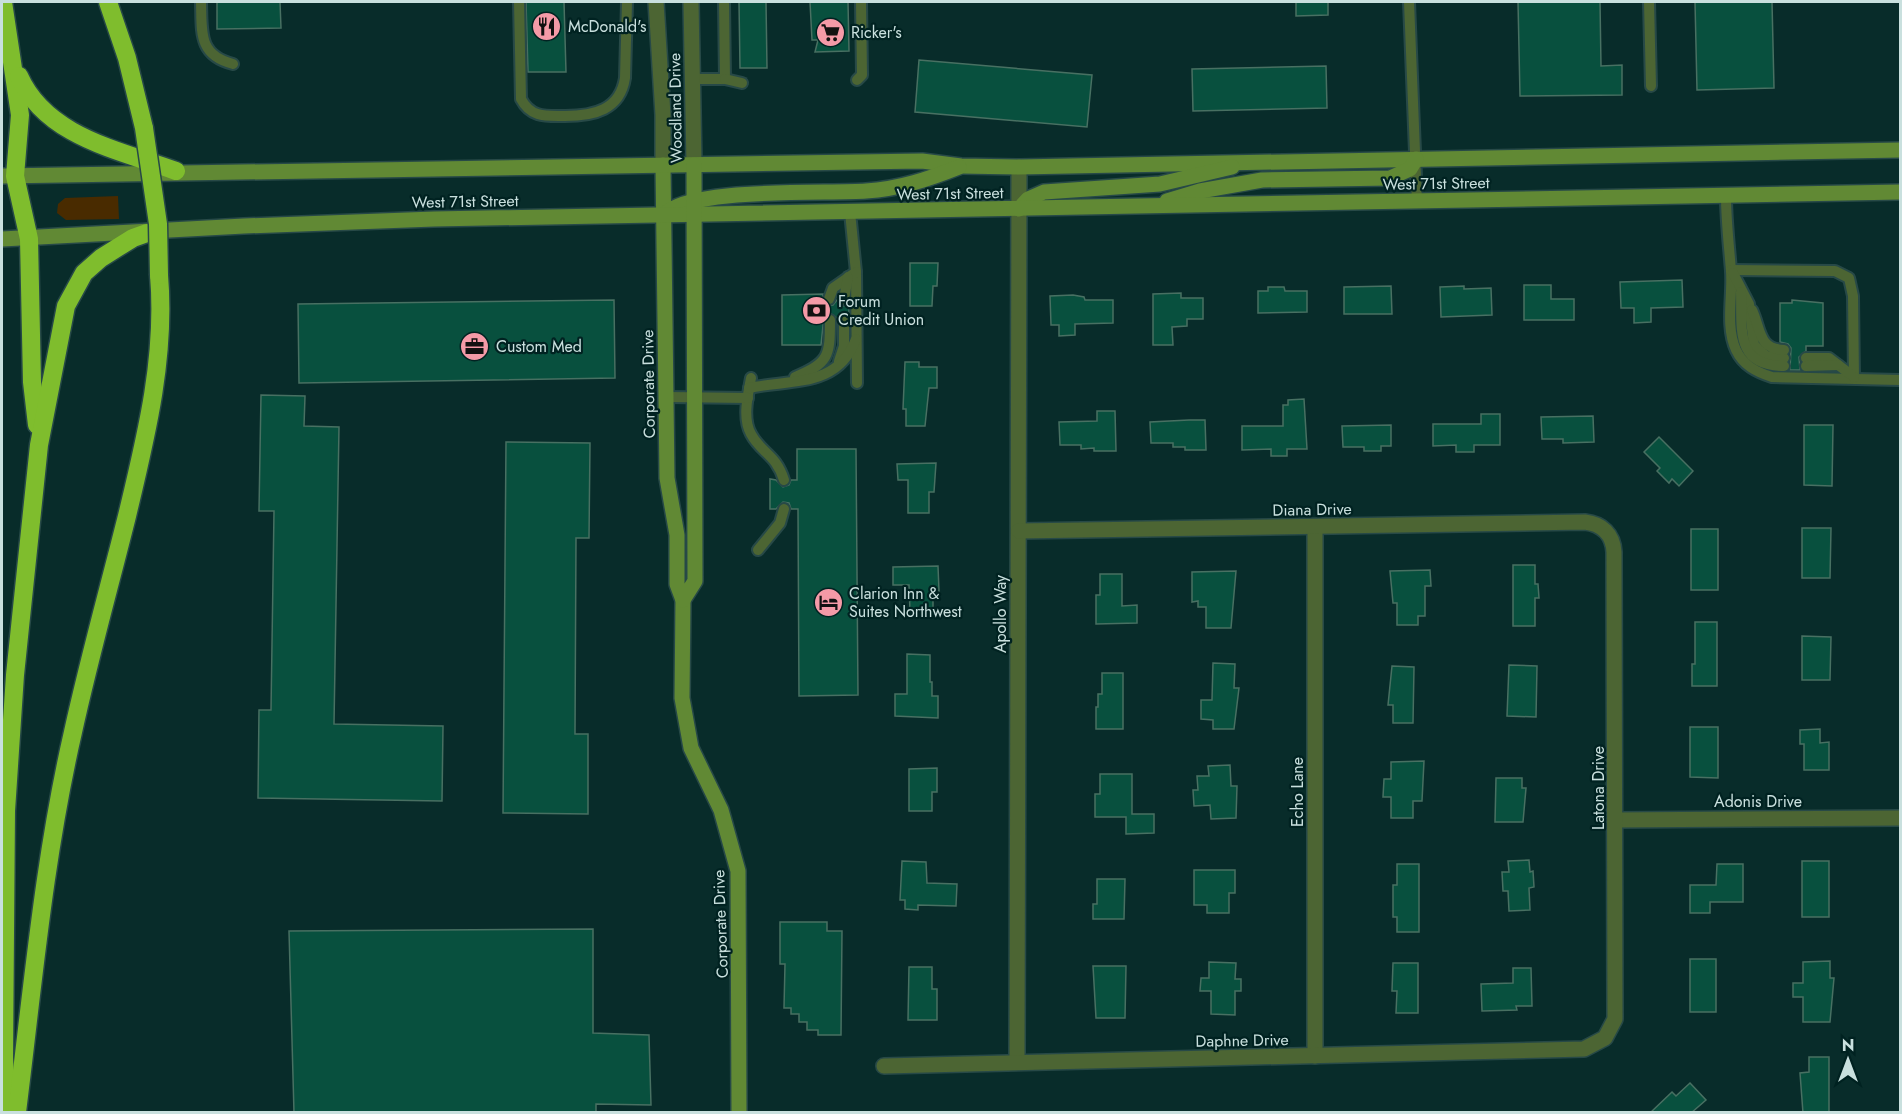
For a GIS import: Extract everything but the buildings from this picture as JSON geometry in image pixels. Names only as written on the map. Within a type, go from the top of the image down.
[{"type":"highway","points":[[3,2],[20,115],[8,176],[29,239],[32,382],[39,445]]},
{"type":"highway","points":[[17,1113],[39,917],[60,790],[150,415],[160,332],[158,224],[144,128],[127,58],[108,2]]},
{"type":"highway","points":[[13,61],[28,93],[60,126],[82,137],[176,171]]},
{"type":"highway","points":[[7,1113],[4,1058],[6,800],[15,675],[39,445],[66,306],[84,273],[101,258],[133,238],[147,233]]},
{"type":"main road","name":"West 71st Street","points":[[8,176],[176,171],[323,172],[922,161],[961,166],[1019,167],[1900,150]]},
{"type":"main road","points":[[1150,207],[1200,191],[1262,180],[1390,178],[1410,170],[1416,159]]},
{"type":"main road","points":[[1019,209],[1028,199],[1044,192],[1160,184],[1254,161]]},
{"type":"main road","name":"Corporate Drive","points":[[663,165],[667,478],[677,535],[677,584],[683,600],[681,678],[684,721],[691,748],[725,821],[738,871],[739,1113]]},
{"type":"main road","name":"Woodland Drive","points":[[693,208],[694,165]]},
{"type":"main road","points":[[693,208],[745,195],[868,191],[924,182],[961,166]]},
{"type":"main road","name":"West 71st Street","points":[[2,239],[244,226],[664,215],[693,208],[850,212],[1900,192]]},
{"type":"main road","name":"Corporate Drive","points":[[683,600],[695,581],[696,397],[693,208]]},
{"type":"street","name":"Woodland Drive","points":[[656,2],[663,115],[663,165]]},
{"type":"street","name":"Woodland Drive","points":[[691,2],[694,165]]},
{"type":"street","name":"Apollo Way","points":[[1017,1062],[1019,167]]},
{"type":"street","name":"Diana Drive","points":[[1018,531],[1585,522],[1605,530]]},
{"type":"street","name":"Echo Lane","points":[[1315,527],[1315,1056]]},
{"type":"street","name":"Latona Drive","points":[[1599,1043],[1612,1028],[1616,1012],[1614,552],[1612,540],[1605,530]]},
{"type":"street","name":"Adonis Drive","points":[[1616,820],[1900,818]]},
{"type":"street","name":"Daphne Drive","points":[[884,1066],[1584,1049],[1599,1043]]},
{"type":"lane","points":[[201,2],[205,45],[220,61],[233,64]]},
{"type":"lane","points":[[519,2],[521,99],[526,108],[540,117],[589,116],[605,109],[617,99],[623,89],[625,78],[627,2]]},
{"type":"lane","points":[[724,2],[725,79]]},
{"type":"lane","points":[[857,80],[862,75],[861,2]]},
{"type":"lane","points":[[1409,2],[1417,202]]},
{"type":"lane","points":[[1649,2],[1651,86]]},
{"type":"lane","points":[[693,79],[725,79],[742,83]]},
{"type":"lane","points":[[1726,196],[1733,340],[1736,351],[1750,367],[1772,377],[1900,380]]},
{"type":"lane","points":[[850,212],[849,277],[857,336],[857,383]]},
{"type":"lane","points":[[1731,270],[1749,304],[1751,338],[1754,345],[1766,356],[1784,358],[1760,363],[1747,350],[1742,333],[1741,289]]},
{"type":"lane","points":[[1731,270],[1835,271],[1849,278],[1853,296],[1854,378]]},
{"type":"lane","points":[[836,299],[833,288],[849,277]]},
{"type":"lane","points":[[837,320],[844,346],[837,367]]},
{"type":"lane","points":[[799,380],[820,372],[832,360],[837,346],[837,320]]},
{"type":"lane","points":[[781,382],[820,365],[825,359],[837,320]]},
{"type":"lane","points":[[667,396],[696,397],[781,382],[822,378],[837,367],[849,353],[857,336]]},
{"type":"lane","points":[[1806,358],[1822,352],[1854,378]]},
{"type":"lane","points":[[749,388],[746,415],[751,435],[780,465],[784,480]]},
{"type":"lane","points":[[758,550],[780,523],[784,509]]},
{"type":"shaded area","points":[[118,196],[119,219],[66,220],[57,213],[58,204],[65,198]]},
{"type":"place","name":"McDonald's","points":[[547,26]]},
{"type":"place","name":"Ricker's","points":[[830,32]]},
{"type":"place","name":"Forum Credit Union","points":[[817,310]]},
{"type":"place","name":"Custom Med","points":[[475,346]]},
{"type":"place","name":"Clarion Inn & Suites Northwest","points":[[828,602]]}]
